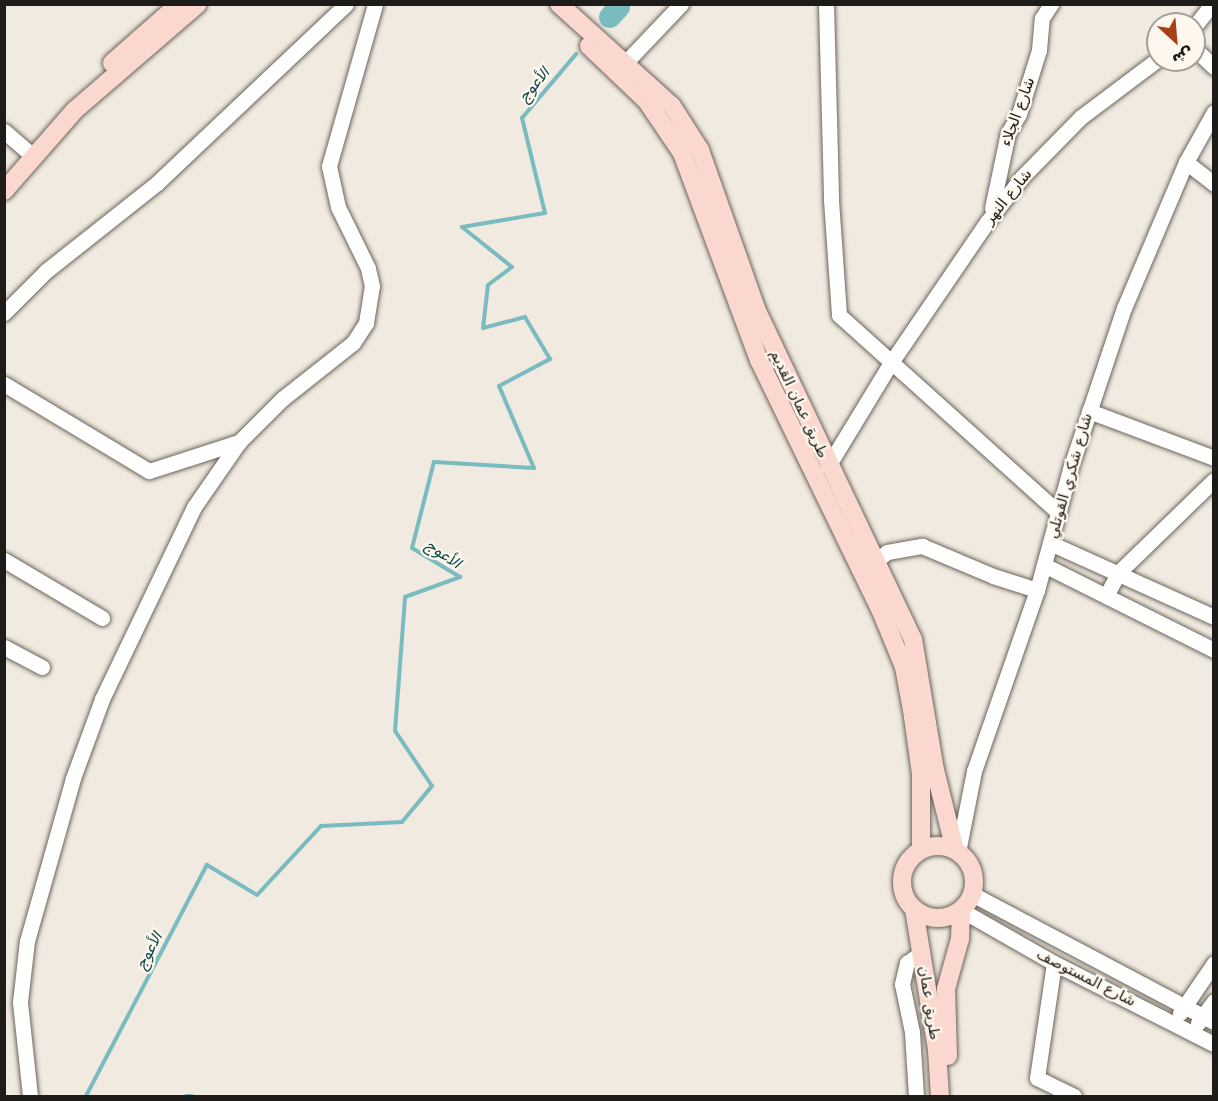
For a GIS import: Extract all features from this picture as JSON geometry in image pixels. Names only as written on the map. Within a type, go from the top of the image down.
[{"type":"main road","points":[[4,175],[62,107],[178,4]]},
{"type":"main road","points":[[4,191],[75,110],[198,4]]},
{"type":"main road","name":"طريق عمان القديم","points":[[544,4],[646,100],[682,153],[759,360],[881,611],[904,667],[921,774],[921,850]]},
{"type":"main road","name":"طريق عمان القديم","points":[[559,4],[626,62],[672,106],[700,150],[757,311],[828,466],[913,639],[920,664],[935,770],[956,851]]},
{"type":"main road","points":[[943,846],[956,851],[972,870],[972,894],[960,910],[937,918],[914,909],[903,890],[902,878],[905,867],[921,850],[943,846]]},
{"type":"main road","name":"طريق عمان","points":[[914,909],[932,1025],[940,1096]]},
{"type":"main road","name":"طريق عمان","points":[[950,1096],[946,989],[960,939],[960,910]]},
{"type":"street","points":[[4,313],[46,271],[157,183],[346,4]]},
{"type":"street","points":[[30,1096],[20,1002],[21,974],[73,778],[102,699],[157,578],[194,507],[239,442],[282,399],[353,343],[366,323],[372,286],[368,268],[338,207],[329,166],[375,4]]},
{"type":"street","points":[[626,62],[681,4]]},
{"type":"street","points":[[826,4],[831,200],[839,315],[890,364],[1058,512]]},
{"type":"street","name":"شارع الجلاء","points":[[987,222],[999,191],[1008,133],[1019,114],[1039,50],[1042,18],[1049,5]]},
{"type":"street","name":"شارع النهر","points":[[828,466],[890,364],[987,222],[1022,177],[1081,117],[1146,68]]},
{"type":"street","name":"شارع شكري القوتلي","points":[[956,851],[974,771],[1037,590],[1089,411],[1124,308],[1186,162],[1214,112]]},
{"type":"street","points":[[4,131],[26,150]]},
{"type":"street","points":[[1186,162],[1214,184]]},
{"type":"street","points":[[4,384],[149,471],[239,442]]},
{"type":"street","points":[[1089,411],[1214,458]]},
{"type":"street","points":[[1106,596],[1119,572],[1214,480]]},
{"type":"street","points":[[1050,543],[1214,616]]},
{"type":"street","points":[[876,561],[886,552],[922,546],[993,576],[1037,590]]},
{"type":"street","points":[[4,560],[102,618]]},
{"type":"street","points":[[1044,565],[1214,650]]},
{"type":"street","points":[[4,647],[42,667]]},
{"type":"street","name":"شارع المستوصف","points":[[972,894],[1208,1019]]},
{"type":"street","name":"شارع المستوصف","points":[[960,910],[1054,963],[1214,1044]]},
{"type":"street","points":[[916,1096],[911,1024],[902,972],[921,953]]},
{"type":"street","points":[[1054,963],[1037,1078],[1074,1096]]},
{"type":"street","points":[[1174,1023],[1214,963]]},
{"type":"street","points":[[1191,1033],[1208,1019],[1214,1001]]},
{"type":"street","points":[[911,1024],[932,1025]]},
{"type":"waterway","points":[[610,17],[619,7],[617,4]]},
{"type":"waterway","name":"الأعوج","points":[[86,1096],[207,865],[257,895],[321,826],[402,822],[432,786],[395,731],[405,597],[460,577],[412,548],[434,462],[534,468],[499,386],[550,359],[525,317],[483,328],[488,285],[512,267],[462,227],[545,213],[522,118],[576,54]]},
{"type":"waterway","name":"الأعوج","points":[[186,1096],[192,1096]]}]
